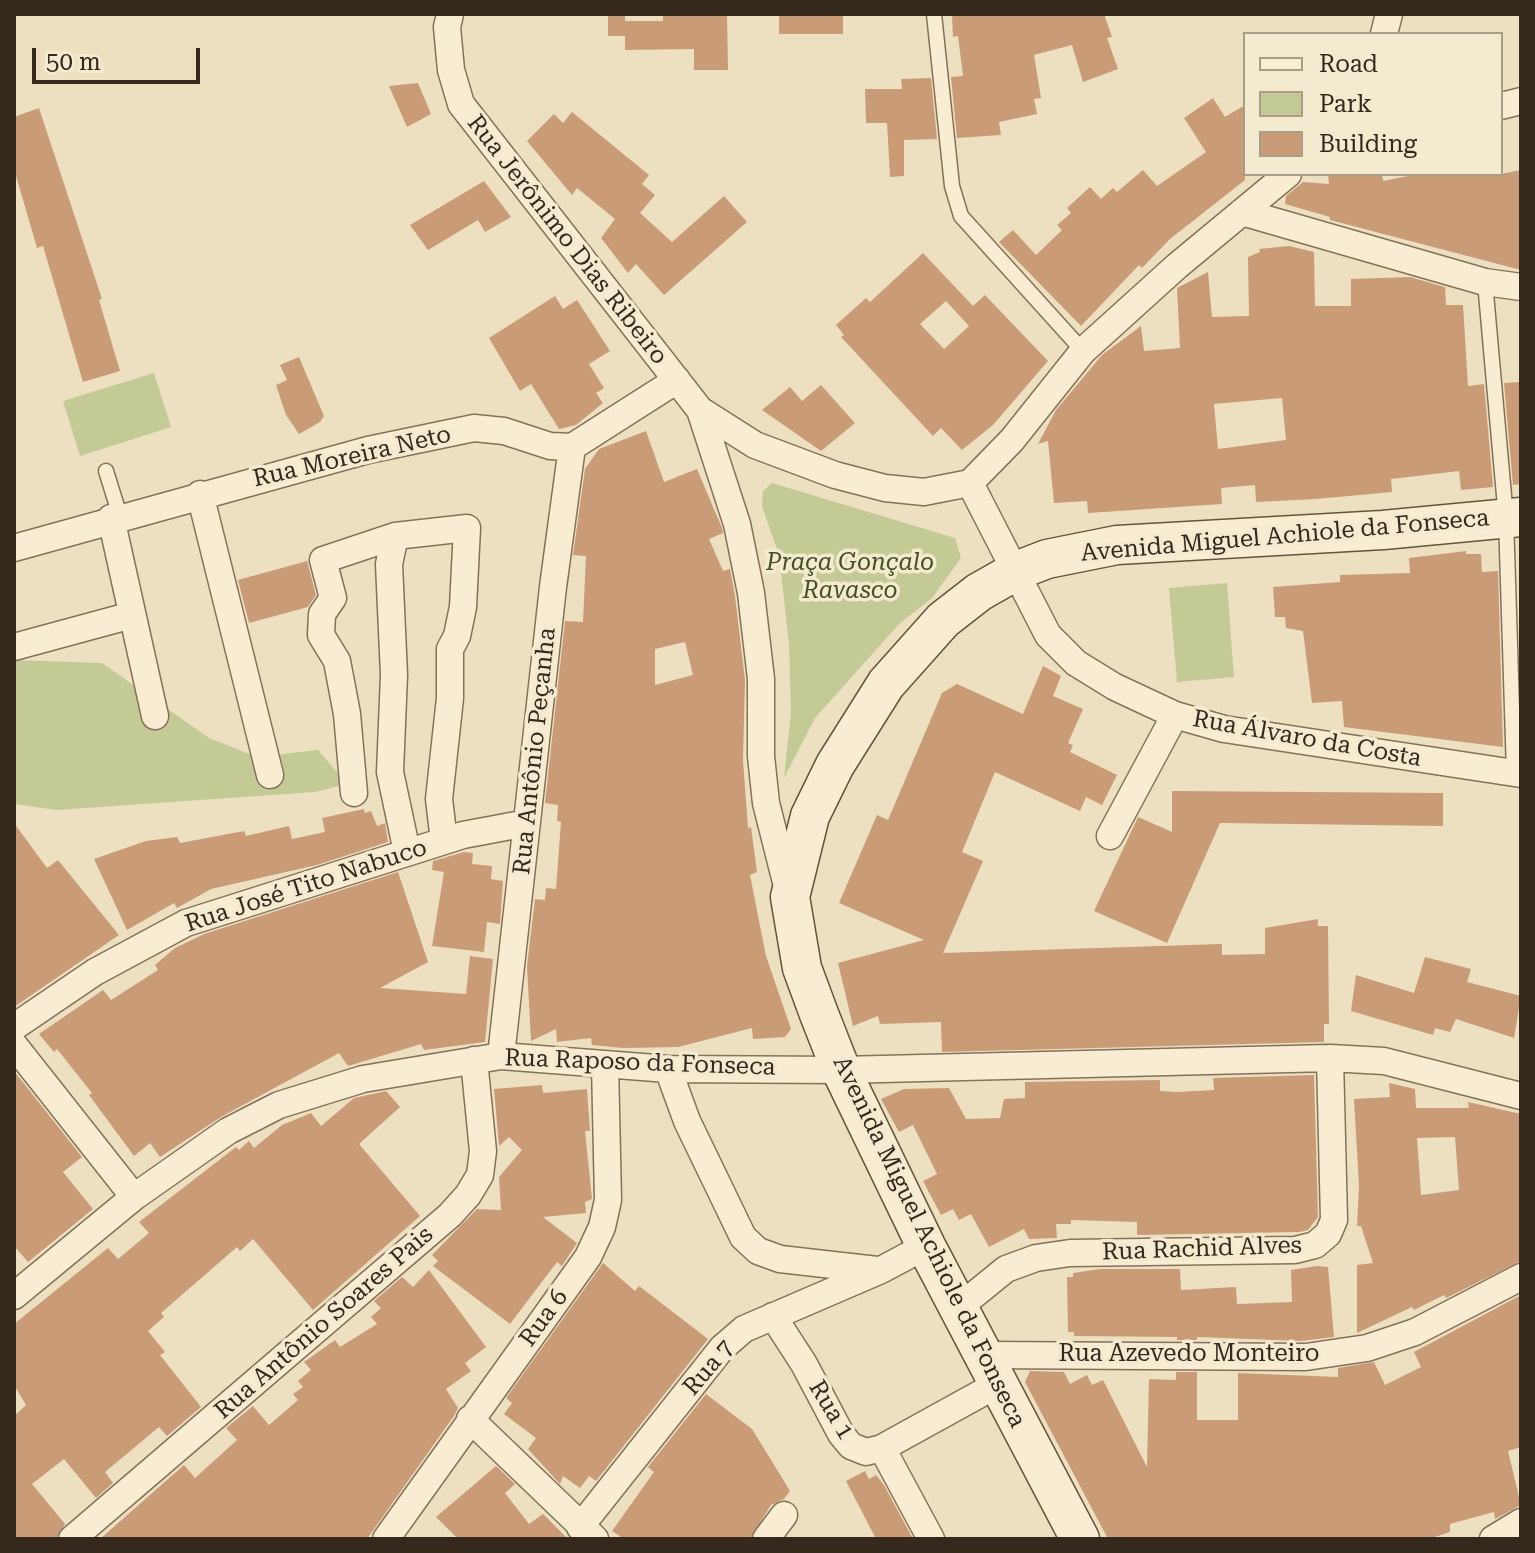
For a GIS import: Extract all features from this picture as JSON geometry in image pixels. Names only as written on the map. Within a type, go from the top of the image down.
[{"type":"street","name":"Rua Jerônimo Dias Ribeiro","points":[[450,14],[447,27],[451,70],[461,104],[700,410],[737,524],[751,593],[761,679],[764,787],[775,847],[790,897]]},
{"type":"street","points":[[970,483],[1012,440],[1083,351],[1286,176]]},
{"type":"street","points":[[1242,212],[1485,282],[1521,287]]},
{"type":"street","points":[[572,447],[677,380]]},
{"type":"street","name":"Rua Jerônimo Dias Ribeiro","points":[[700,410],[755,445],[835,475],[885,488],[924,492],[970,483]]},
{"type":"street","name":"Rua Moreira Neto","points":[[14,548],[116,517],[368,450],[474,428],[504,431],[550,446],[572,447]]},
{"type":"street","name":"Rua Antônio Peçanha","points":[[501,1056],[572,447]]},
{"type":"street","name":"Rua Álvaro da Costa","points":[[970,483],[1048,635],[1076,663],[1115,687],[1175,715],[1224,729],[1518,773]]},
{"type":"street","points":[[200,494],[270,775]]},
{"type":"street","points":[[116,517],[132,615],[155,716]]},
{"type":"street","name":"Avenida Miguel Achiole da Fonseca","points":[[1080,1539],[926,1246],[841,1070],[802,968],[790,897],[810,816],[835,765],[886,684],[943,620],[979,592],[1016,571],[1047,559],[1117,545],[1383,530],[1513,517]]},
{"type":"street","points":[[354,793],[347,714],[337,661],[321,635],[322,614],[333,598],[323,560],[395,536],[467,528],[463,607],[457,636],[450,649],[450,698],[439,799],[444,841]]},
{"type":"street","points":[[395,536],[389,564],[394,675],[390,772],[407,852]]},
{"type":"street","points":[[14,647],[132,615]]},
{"type":"street","points":[[1110,836],[1175,715]]},
{"type":"street","name":"Rua José Tito Nabuco","points":[[14,1027],[95,972],[186,923],[444,841],[527,823]]},
{"type":"street","points":[[14,1045],[134,1197]]},
{"type":"street","name":"Rua Raposo da Fonseca","points":[[14,1296],[134,1197],[228,1131],[279,1105],[363,1079],[501,1056],[668,1069],[841,1070],[1330,1058],[1384,1061],[1521,1096]]},
{"type":"street","name":"Rua Rachid Alves","points":[[958,1308],[1006,1269],[1036,1258],[1070,1253],[1295,1250],[1315,1245],[1328,1234],[1334,1220],[1330,1058]]},
{"type":"street","name":"Rua Antônio Soares Pais","points":[[72,1539],[450,1215],[468,1195],[480,1175],[483,1151],[474,1060]]},
{"type":"street","name":"Rua 6","points":[[391,1537],[470,1419],[588,1257],[602,1227],[608,1200],[605,1065]]},
{"type":"street","points":[[668,1069],[687,1121],[743,1237],[758,1251],[780,1259],[881,1270]]},
{"type":"street","name":"Rua 7","points":[[588,1533],[722,1348],[744,1329],[881,1270],[926,1246]]},
{"type":"street","name":"Rua Azevedo Monteiro","points":[[992,1370],[1321,1355],[1367,1348],[1415,1332],[1521,1277]]},
{"type":"street","name":"Rua 1","points":[[773,1316],[804,1364],[841,1434],[866,1452],[882,1448],[992,1370]]},
{"type":"street","points":[[470,1419],[588,1533]]},
{"type":"street","points":[[882,1448],[931,1539]]},
{"type":"street","points":[[766,1539],[784,1515]]},
{"type":"street","points":[[1493,1539],[1521,1522]]},
{"type":"lane","points":[[934,14],[952,186],[961,216],[1083,351]]},
{"type":"lane","points":[[1485,282],[1513,517],[1518,773]]},
{"type":"lane","points":[[106,471],[116,517]]},
{"type":"green space","points":[[154,373],[171,427],[80,456],[63,401]]},
{"type":"green space","name":"Praça Gonçalo Ravasco","points":[[772,483],[955,538],[961,558],[932,598],[899,624],[815,718],[784,778],[791,712],[789,644],[779,555],[762,506],[763,491]]},
{"type":"green space","points":[[1227,583],[1234,677],[1177,682],[1169,588]]},
{"type":"green space","points":[[14,660],[102,663],[209,738],[257,757],[318,750],[347,784],[315,792],[57,810],[14,804]]},
{"type":"building","points":[[608,14],[625,14],[625,21],[663,21],[663,14],[727,14],[728,70],[694,70],[694,49],[625,50],[625,36],[608,36]]},
{"type":"building","points":[[779,14],[843,14],[843,34],[779,34]]},
{"type":"building","points":[[1104,14],[1112,37],[1107,38],[1118,69],[1083,82],[1072,45],[1034,55],[1041,98],[1034,99],[1037,114],[999,122],[1001,135],[957,138],[951,77],[963,76],[958,36],[953,37],[952,15]]},
{"type":"building","points":[[931,78],[937,139],[904,140],[904,176],[890,177],[887,123],[866,123],[865,89],[902,89],[901,79]]},
{"type":"building","points":[[418,83],[431,114],[407,127],[389,86]]},
{"type":"building","points":[[1213,98],[1225,117],[1243,106],[1245,180],[1170,239],[1142,268],[1139,265],[1081,326],[999,242],[1013,230],[1036,255],[1062,230],[1057,225],[1071,213],[1067,208],[1090,187],[1101,199],[1113,188],[1117,192],[1143,170],[1157,186],[1206,152],[1184,118]]},
{"type":"building","points":[[39,108],[102,299],[99,300],[120,371],[83,382],[43,246],[37,248],[14,169],[14,117]]},
{"type":"building","points":[[572,112],[649,175],[642,184],[655,195],[640,213],[672,242],[724,196],[747,222],[664,295],[636,264],[628,273],[601,238],[615,219],[577,188],[572,195],[527,141],[554,114],[563,123]]},
{"type":"building","points":[[1521,170],[1521,270],[1330,220],[1330,217],[1285,204],[1286,196],[1303,182],[1329,184],[1328,176],[1382,176],[1383,181],[1408,176],[1503,174]]},
{"type":"building","points":[[484,181],[511,217],[485,232],[478,220],[428,250],[410,225]]},
{"type":"building","points":[[1289,246],[1314,252],[1315,306],[1351,306],[1351,279],[1410,277],[1445,287],[1446,305],[1463,305],[1468,386],[1484,384],[1493,487],[1461,490],[1459,471],[1391,479],[1392,492],[1316,499],[1256,502],[1255,485],[1221,488],[1222,504],[1088,513],[1087,501],[1054,503],[1048,441],[1038,444],[1056,410],[1102,355],[1141,326],[1144,351],[1180,348],[1177,288],[1208,272],[1212,317],[1249,316],[1248,257],[1260,252],[1259,249]],"holes":[[[1282,398],[1286,440],[1218,449],[1214,404]]]},
{"type":"building","points":[[923,253],[973,306],[985,295],[1048,361],[993,425],[962,450],[941,428],[933,436],[841,337],[844,335],[836,325],[866,298],[870,302]],"holes":[[[946,301],[969,326],[944,349],[920,324]]]},
{"type":"building","points":[[555,296],[563,309],[577,300],[610,351],[589,364],[604,388],[596,393],[603,403],[576,425],[559,429],[531,384],[520,391],[489,338]]},
{"type":"building","points":[[299,357],[324,416],[320,422],[299,434],[286,415],[276,385],[287,380],[280,365]]},
{"type":"building","points":[[1521,382],[1521,484],[1513,485],[1504,383]]},
{"type":"building","points":[[821,385],[855,423],[821,451],[762,410],[790,387],[802,401]]},
{"type":"building","points":[[646,431],[664,482],[697,469],[722,528],[723,533],[709,539],[723,571],[730,569],[735,596],[745,680],[743,760],[748,828],[751,827],[757,872],[750,875],[766,956],[791,1029],[785,1037],[753,1039],[752,1028],[678,1047],[623,1048],[592,1045],[591,1038],[557,1042],[556,1029],[531,1041],[527,966],[535,899],[545,900],[546,888],[556,889],[561,822],[557,821],[558,805],[545,803],[565,621],[583,622],[586,556],[573,555],[585,469],[599,449]],"holes":[[[685,642],[693,675],[655,685],[655,649]]]},
{"type":"building","points":[[1466,551],[1466,554],[1481,554],[1482,572],[1498,571],[1503,747],[1344,727],[1342,701],[1312,703],[1303,631],[1286,628],[1285,617],[1275,617],[1273,587],[1340,582],[1340,575],[1410,573],[1409,558]]},
{"type":"building","points":[[307,561],[316,595],[308,607],[249,623],[238,580]]},
{"type":"building","points":[[1043,666],[1061,676],[1053,696],[1083,709],[1068,743],[1073,745],[1070,752],[1117,775],[1102,805],[1086,797],[1080,811],[995,772],[962,852],[983,861],[943,953],[1222,944],[1222,955],[1265,954],[1265,928],[1318,919],[1318,926],[1328,926],[1329,1024],[1324,1024],[1324,1042],[942,1052],[941,1022],[880,1024],[878,1016],[853,1026],[838,963],[924,940],[839,903],[877,815],[888,820],[942,693],[957,684],[1023,714]]},
{"type":"building","points":[[1172,791],[1443,793],[1443,826],[1220,823],[1167,943],[1094,911],[1138,817],[1172,832]]},
{"type":"building","points":[[364,809],[365,813],[371,811],[377,826],[385,823],[388,842],[317,865],[211,889],[177,908],[174,903],[127,930],[94,859],[146,841],[177,837],[180,843],[244,831],[246,836],[289,826],[292,839],[325,832],[322,818]]},
{"type":"building","points":[[14,823],[47,868],[58,860],[119,935],[14,1007]]},
{"type":"building","points":[[464,852],[473,853],[472,864],[492,866],[491,879],[503,881],[500,924],[487,922],[484,952],[432,946],[444,872],[432,870],[433,861]]},
{"type":"building","points":[[398,872],[428,962],[380,988],[466,994],[470,956],[493,959],[485,1042],[424,1050],[421,1044],[348,1066],[339,1053],[221,1117],[160,1157],[150,1143],[134,1156],[89,1095],[92,1093],[57,1049],[54,1052],[39,1034],[103,990],[111,1000],[158,970],[155,965],[175,948],[204,934]]},
{"type":"building","points":[[1425,957],[1471,969],[1467,982],[1521,996],[1514,1038],[1456,1019],[1450,1032],[1435,1028],[1433,1035],[1351,1011],[1356,975],[1414,993]]},
{"type":"building","points":[[14,1071],[82,1157],[63,1172],[93,1209],[28,1262],[14,1246]]},
{"type":"building","points":[[1314,1075],[1318,1217],[1308,1230],[1299,1232],[1137,1235],[1137,1222],[1071,1220],[1071,1224],[1056,1224],[1057,1238],[1029,1239],[1024,1229],[989,1247],[971,1214],[959,1220],[953,1209],[941,1215],[923,1181],[937,1174],[913,1125],[899,1132],[881,1099],[904,1089],[949,1088],[966,1119],[1000,1118],[1004,1099],[1025,1098],[1025,1082],[1160,1080],[1160,1091],[1178,1092],[1214,1090],[1213,1078]]},
{"type":"building","points":[[1389,1083],[1415,1089],[1416,1108],[1469,1108],[1468,1102],[1521,1114],[1521,1261],[1446,1298],[1444,1295],[1414,1310],[1412,1307],[1357,1333],[1357,1265],[1373,1263],[1361,1226],[1357,1226],[1359,1186],[1354,1099],[1390,1097]],"holes":[[[1455,1137],[1459,1190],[1421,1195],[1417,1138]]]},
{"type":"building","points":[[542,1085],[543,1093],[587,1089],[590,1131],[585,1131],[592,1199],[585,1202],[586,1213],[543,1217],[577,1243],[562,1266],[557,1262],[510,1324],[433,1266],[438,1261],[432,1255],[477,1209],[501,1210],[499,1177],[522,1150],[509,1137],[499,1146],[494,1089]]},
{"type":"building","points":[[386,1091],[400,1107],[359,1144],[420,1216],[313,1310],[253,1239],[240,1251],[237,1247],[161,1313],[164,1317],[148,1331],[165,1352],[160,1355],[201,1407],[167,1436],[159,1427],[105,1472],[113,1483],[96,1498],[64,1459],[32,1484],[65,1524],[56,1539],[14,1539],[14,1416],[26,1405],[14,1385],[14,1324],[108,1248],[118,1259],[149,1233],[139,1222],[236,1147],[239,1150],[249,1141],[254,1148],[282,1125],[311,1113],[321,1126],[354,1098]]},
{"type":"building","points":[[603,1263],[635,1291],[639,1286],[708,1339],[596,1481],[589,1476],[580,1488],[563,1476],[560,1484],[528,1449],[536,1438],[504,1414],[512,1403],[506,1398]]},
{"type":"building","points":[[1328,1267],[1334,1337],[1301,1341],[1197,1337],[1197,1340],[1177,1340],[1177,1337],[1074,1336],[1074,1332],[1068,1332],[1067,1277],[1073,1277],[1073,1273],[1100,1269],[1180,1269],[1181,1290],[1236,1287],[1237,1304],[1292,1302],[1291,1270]]},
{"type":"building","points":[[429,1270],[486,1347],[465,1363],[471,1371],[446,1389],[458,1408],[454,1416],[367,1539],[100,1539],[184,1465],[195,1478],[237,1440],[226,1428],[253,1406],[269,1425],[298,1400],[293,1394],[303,1387],[298,1381],[311,1370],[304,1362],[335,1340],[340,1347],[377,1324],[371,1317],[381,1308],[374,1301],[402,1277],[413,1287]]},
{"type":"building","points":[[1521,1295],[1521,1447],[1508,1451],[1521,1505],[1495,1519],[1494,1512],[1450,1524],[1450,1532],[1429,1539],[1108,1539],[1025,1382],[1030,1371],[1064,1372],[1070,1384],[1087,1375],[1092,1385],[1103,1380],[1147,1467],[1149,1379],[1176,1380],[1176,1372],[1197,1372],[1197,1420],[1238,1420],[1238,1373],[1338,1377],[1338,1368],[1374,1362],[1385,1385],[1421,1367],[1414,1352]]},
{"type":"building","points":[[706,1394],[752,1429],[790,1491],[784,1499],[771,1505],[750,1539],[624,1539],[612,1531],[654,1472],[648,1467]]},
{"type":"building","points":[[496,1466],[515,1484],[505,1493],[529,1524],[543,1514],[568,1539],[458,1539],[436,1517]]},
{"type":"building","points":[[865,1471],[869,1479],[876,1475],[884,1485],[913,1539],[876,1539],[846,1481]]}]
